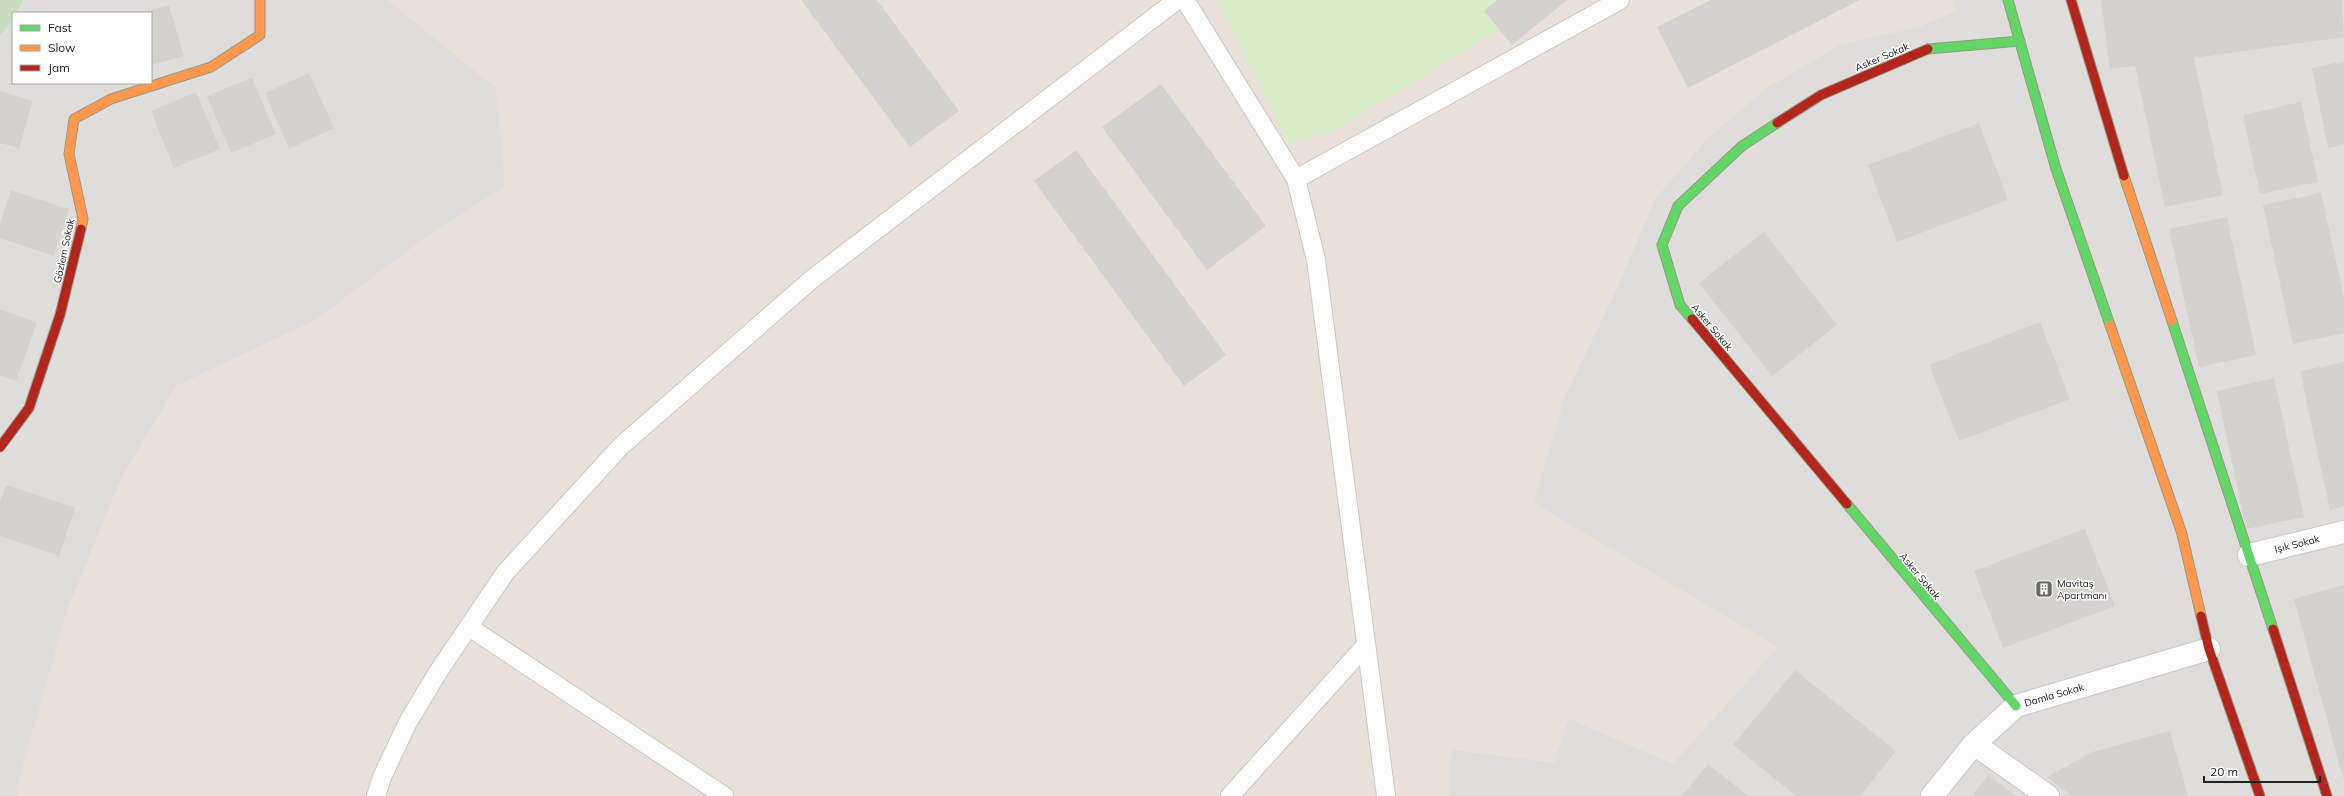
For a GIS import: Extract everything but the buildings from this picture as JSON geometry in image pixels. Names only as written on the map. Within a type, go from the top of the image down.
[{"type":"main road","name":"Gözlem Sokak","points":[[0,447],[29,408],[60,315],[83,219],[69,154],[74,119],[111,99],[211,67],[260,35],[260,0]]},
{"type":"main road","points":[[2008,0],[2056,169],[2182,534],[2209,649],[2260,796]]},
{"type":"main road","points":[[2071,0],[2115,150],[2249,555],[2326,796]]},
{"type":"main road","name":"Asker Sokak","points":[[2016,706],[1680,305],[1662,245],[1678,206],[1742,146],[1821,95],[1928,49],[2020,41]]},
{"type":"street","name":"Işık Sokak","points":[[2249,555],[2344,532]]},
{"type":"street","name":"Damla Sokak","points":[[1932,796],[1974,744],[2016,706],[2209,649]]},
{"type":"street","points":[[1974,744],[2048,796]]},
{"type":"lane","points":[[376,796],[382,777],[408,722],[438,672],[505,573],[621,446],[812,279],[1177,0]]},
{"type":"lane","points":[[1185,0],[1296,179],[1316,260],[1386,796]]},
{"type":"lane","points":[[1296,179],[1620,0]]},
{"type":"lane","points":[[469,626],[724,796]]},
{"type":"lane","points":[[1230,796],[1366,645]]},
{"type":"shaded area","points":[[0,0],[2344,0],[2344,796],[0,796]]},
{"type":"shaded area","points":[[387,0],[1954,0],[1957,11],[1919,27],[1840,45],[1767,88],[1708,138],[1656,198],[1617,288],[1565,397],[1534,503],[1778,647],[1673,764],[1569,719],[1554,763],[1452,750],[1449,796],[17,796],[18,781],[67,611],[122,476],[176,386],[315,320],[425,238],[505,186],[496,88]]},
{"type":"green space","points":[[0,0],[23,0],[17,12],[12,12],[12,19],[9,25],[0,36]]},
{"type":"green space","points":[[1217,0],[1497,0],[1484,11],[1498,29],[1339,128],[1289,144]]},
{"type":"traffic: fast","points":[[2008,0],[2056,169],[2110,325]]},
{"type":"traffic: fast","points":[[1928,49],[2020,41]]},
{"type":"traffic: fast","points":[[1692,319],[1680,305],[1662,245],[1678,206],[1742,146],[1777,123]]},
{"type":"traffic: fast","points":[[2172,321],[2273,629]]},
{"type":"traffic: fast","points":[[1847,504],[2016,706]]},
{"type":"traffic: slow","points":[[81,229],[83,219],[69,154],[74,119],[111,99],[211,67],[260,35],[260,0]]},
{"type":"traffic: slow","points":[[2124,176],[2172,321]]},
{"type":"traffic: slow","points":[[2110,325],[2182,534],[2201,616]]},
{"type":"traffic: jam","points":[[2071,0],[2124,176]]},
{"type":"traffic: jam","points":[[1777,123],[1821,95],[1928,49]]},
{"type":"traffic: jam","points":[[0,447],[29,408],[60,315],[81,229]]},
{"type":"traffic: jam","points":[[1692,319],[1847,504]]},
{"type":"traffic: jam","points":[[2201,616],[2209,649],[2260,796]]},
{"type":"traffic: jam","points":[[2273,629],[2327,796]]},
{"type":"place","name":"Mavitaş Apartmanı","points":[[2044,589]]}]
